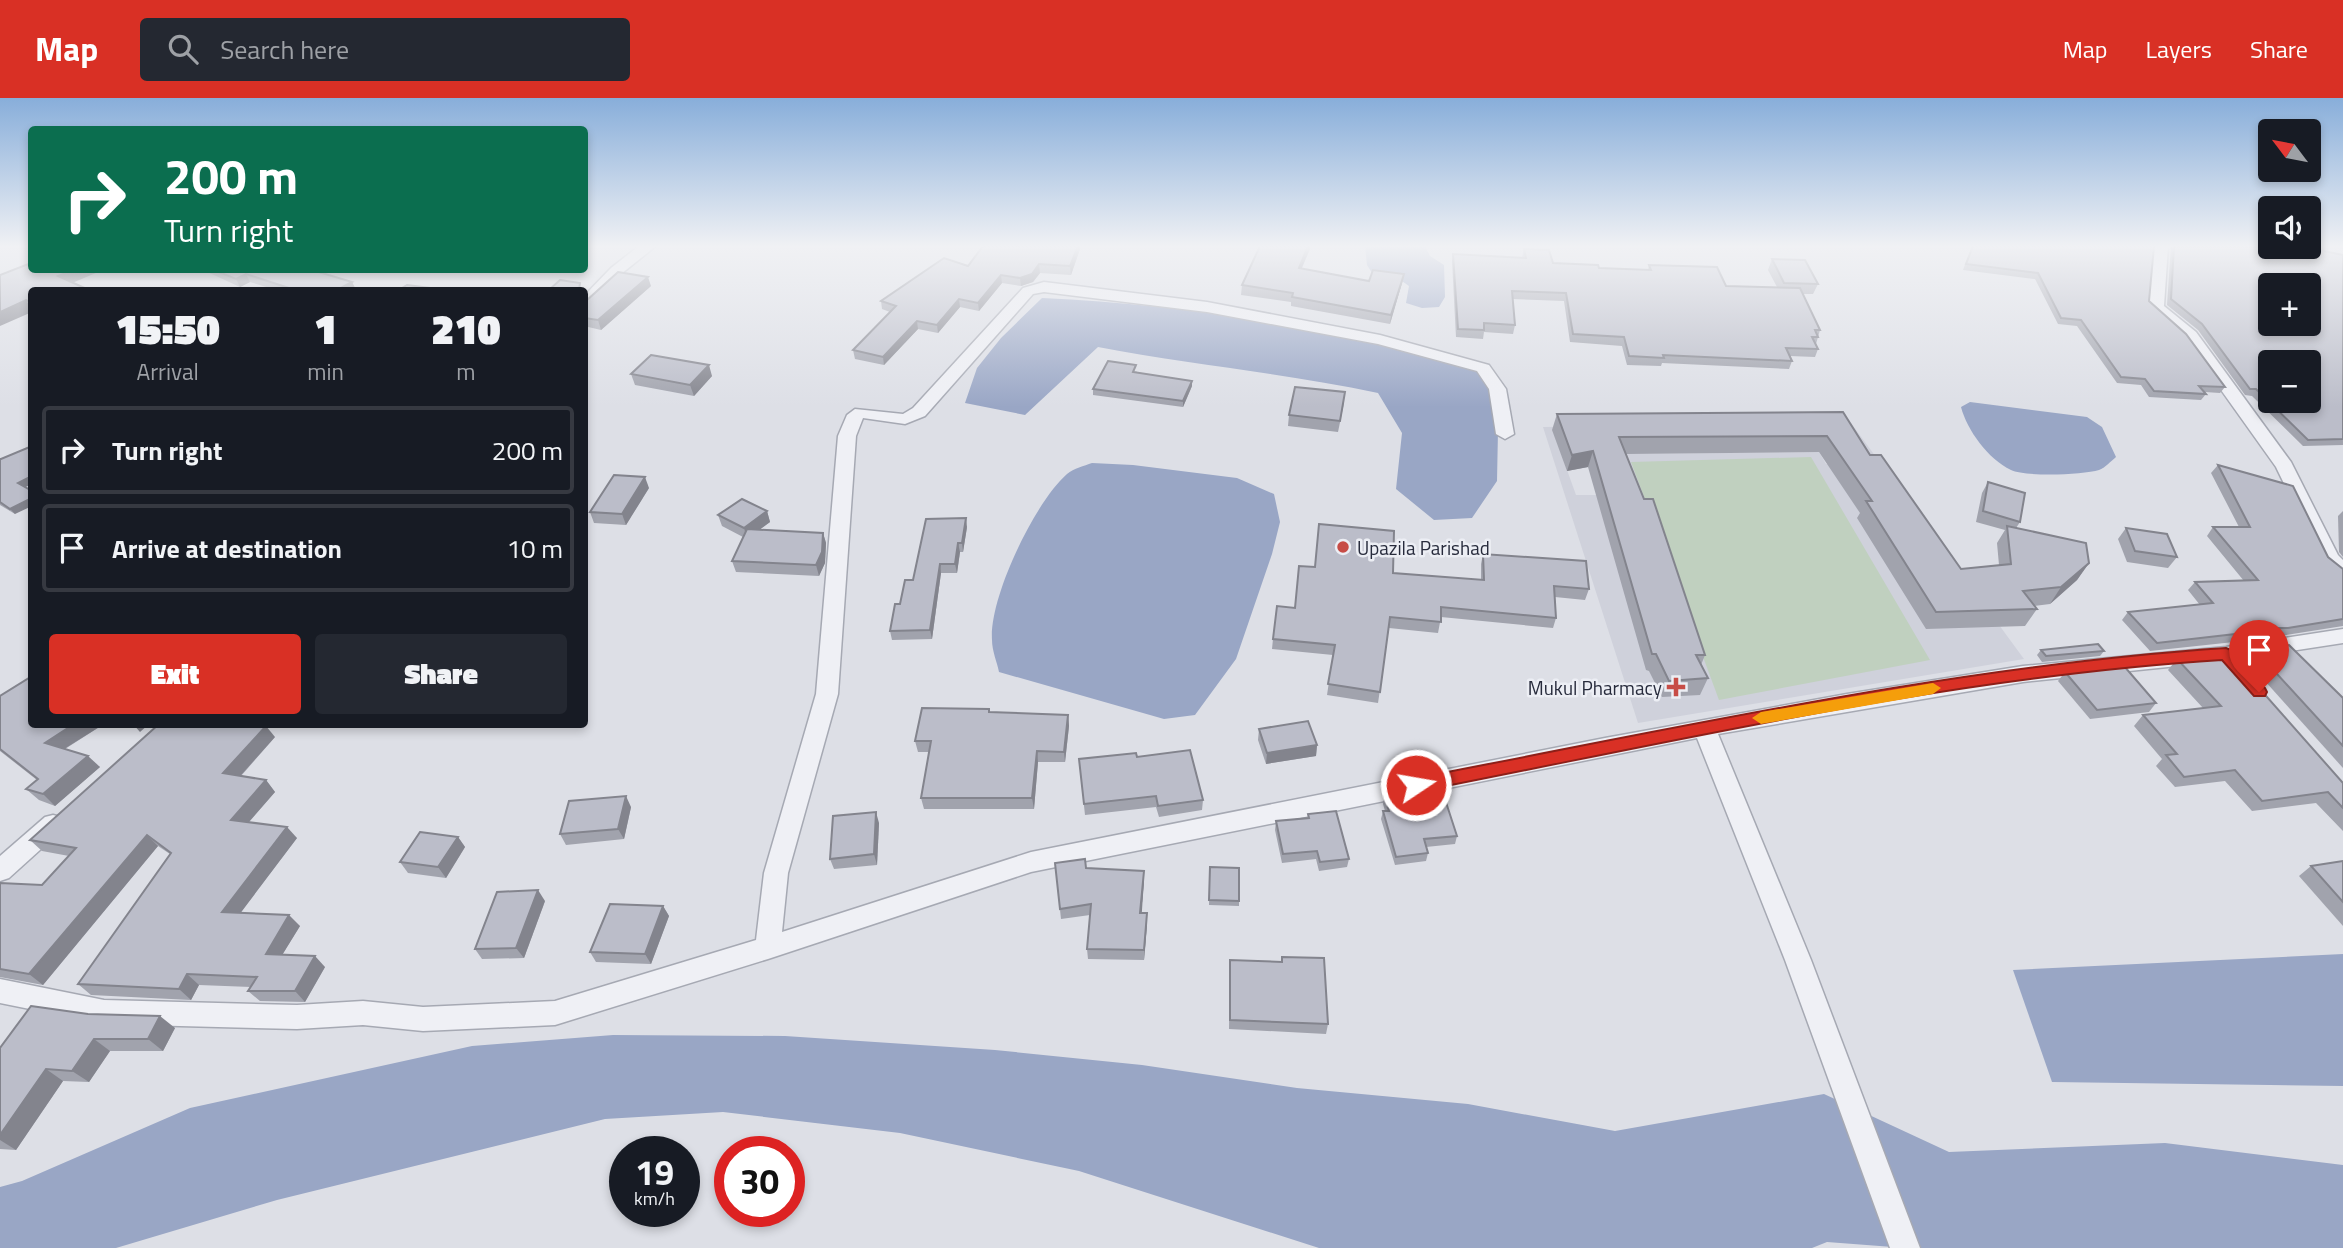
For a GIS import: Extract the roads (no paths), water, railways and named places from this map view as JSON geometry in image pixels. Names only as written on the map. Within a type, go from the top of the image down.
[{"type":"street","points":[[768,948],[776,873],[827,694],[847,436],[852,421],[861,413],[905,419],[919,412],[1020,300]]},
{"type":"street","points":[[1147,300],[1207,307],[1380,340],[1483,368],[1491,373],[1495,382],[1505,434]]},
{"type":"street","points":[[2157,300],[2156,307],[2190,335],[2285,466],[2330,559],[2343,571]]},
{"type":"street","points":[[0,991],[104,1012],[297,1017],[363,1013],[423,1019],[555,1013],[1031,863],[1704,729],[2023,674],[2226,654],[2343,636]]},
{"type":"street","points":[[2226,654],[2244,674]]},
{"type":"street","points":[[1704,729],[1798,960],[1905,1248]]},
{"type":"street","points":[[2,866],[66,813]]},
{"type":"water","points":[[1040,300],[1082,300],[1163,307],[1282,324],[1376,344],[1481,372],[1490,387],[1498,430],[1497,481],[1472,518],[1434,520],[1396,489],[1402,433],[1378,393],[1098,347],[1025,415],[965,403],[977,368],[1001,338]]},
{"type":"water","points":[[1407,300],[1443,300],[1439,307],[1422,308],[1406,303]]},
{"type":"water","points":[[1970,402],[2087,417],[2102,427],[2116,457],[2101,469],[2091,472],[2041,474],[2011,470],[1994,459],[1973,434],[1961,407]]},
{"type":"water","points":[[1092,463],[1133,465],[1237,478],[1274,494],[1280,522],[1272,554],[1236,659],[1195,715],[1164,719],[999,672],[992,644],[993,622],[1016,551],[1054,487],[1070,472]]},
{"type":"water","points":[[2343,954],[2343,1086],[2052,1082],[2013,970]]},
{"type":"water","points":[[613,1035],[785,1036],[995,1050],[1142,1065],[1297,1088],[1468,1104],[1615,1131],[1824,1094],[1949,1152],[2165,1143],[2343,1165],[2343,1248],[1906,1248],[1827,1242],[1812,1248],[1319,1248],[1079,1171],[900,1133],[723,1112],[605,1119],[277,1200],[116,1248],[0,1248],[0,1187],[22,1181],[190,1108],[472,1046]]},
{"type":"place","name":"Upazila Parishad","points":[[1343,547]]},
{"type":"place","name":"Mukul Pharmacy","points":[[1676,687]]}]
